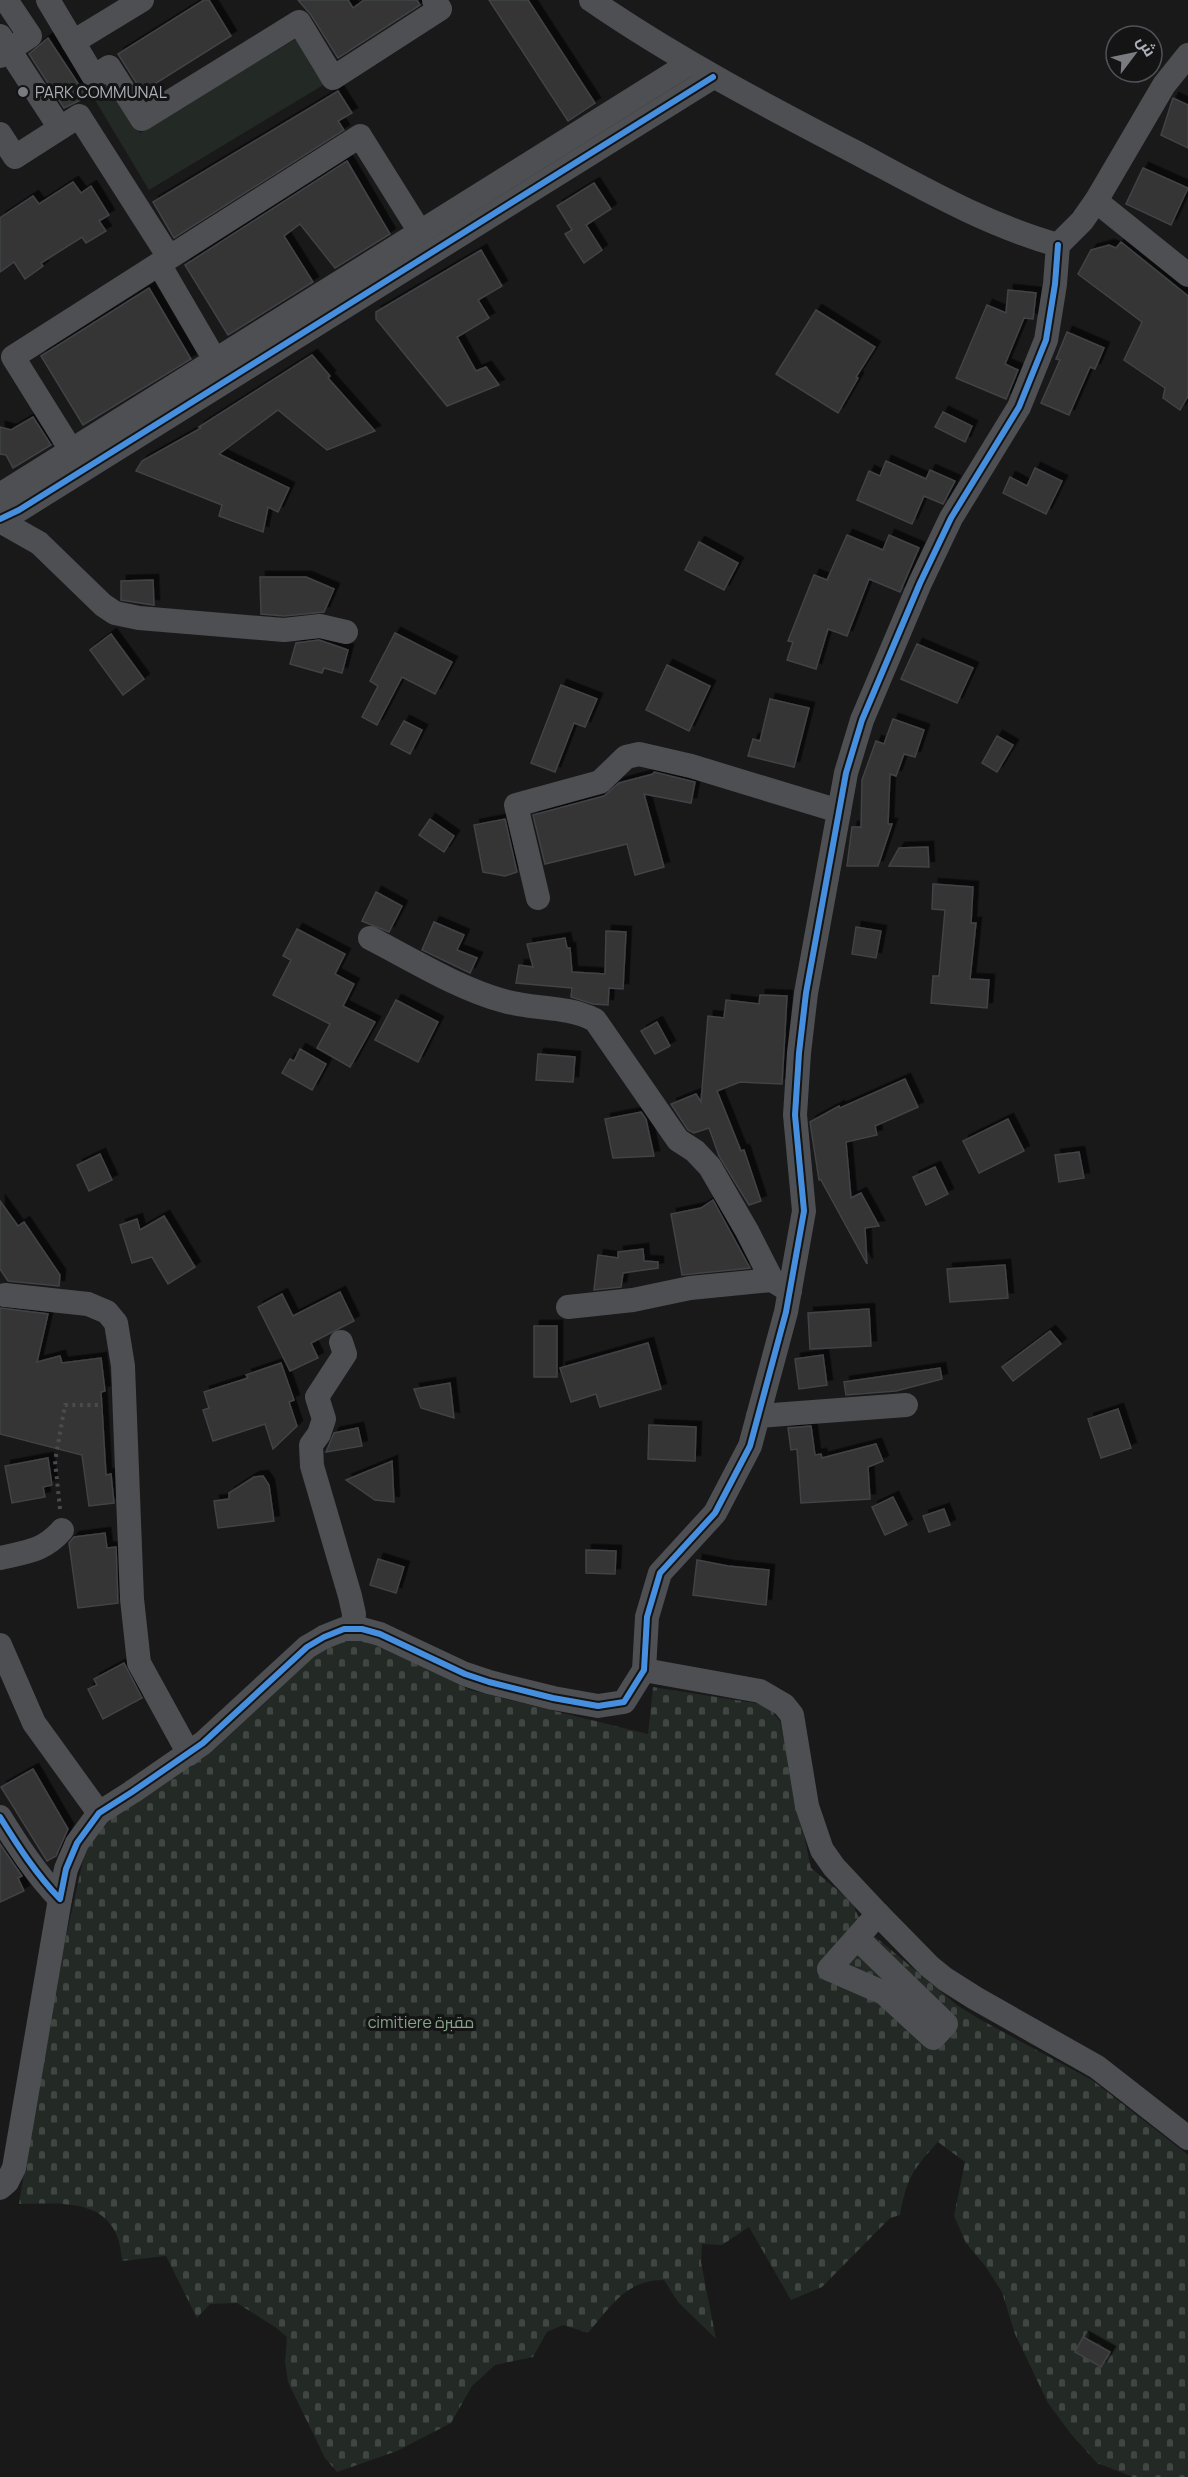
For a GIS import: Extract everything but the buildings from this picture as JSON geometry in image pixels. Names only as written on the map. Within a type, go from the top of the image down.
[{"type":"street","points":[[6,0],[30,36],[3,47],[60,128]]},
{"type":"street","points":[[48,0],[94,76],[109,67],[142,119],[299,22],[333,78],[440,9],[434,0]]},
{"type":"street","points":[[73,42],[142,0]]},
{"type":"street","points":[[591,0],[713,77],[945,200],[1020,235],[1058,245]]},
{"type":"street","points":[[0,2188],[8,2182],[14,2168],[66,1869],[76,1843],[99,1813],[189,1754],[241,1710],[307,1647],[344,1629],[380,1634],[473,1677],[553,1698],[598,1706],[624,1702],[644,1670],[647,1617],[660,1573],[715,1513],[750,1446],[758,1416],[781,1286],[804,1211],[795,1115],[806,993],[846,773],[862,720],[920,582],[951,518],[1019,407],[1046,340],[1058,245],[1082,221],[1096,201],[1164,85],[1188,55]]},
{"type":"street","points":[[0,495],[690,63]]},
{"type":"street","points":[[0,520],[713,77]]},
{"type":"street","points":[[0,134],[15,157],[79,116],[164,260],[215,360]]},
{"type":"street","points":[[71,450],[13,357],[360,136],[420,232]]},
{"type":"street","points":[[1096,201],[1188,275]]},
{"type":"street","points":[[0,520],[39,543],[103,605],[115,613],[139,618],[198,624],[284,630],[320,626],[346,632]]},
{"type":"street","points":[[538,898],[516,805],[600,782],[626,757],[639,754],[691,766],[839,811]]},
{"type":"street","points":[[370,938],[456,983],[502,1000],[577,1011],[595,1020],[678,1140],[695,1151],[710,1167],[781,1286]]},
{"type":"street","points":[[568,1307],[633,1300],[690,1288],[781,1286]]},
{"type":"street","points":[[5,1294],[88,1304],[106,1312],[116,1323],[120,1339],[132,1599],[139,1663],[189,1754]]},
{"type":"street","points":[[341,1342],[345,1354],[342,1361],[317,1396],[324,1419],[319,1434],[311,1445],[312,1466],[350,1596],[354,1614],[353,1629]]},
{"type":"street","points":[[758,1416],[906,1405]]},
{"type":"street","points":[[0,1558],[44,1547],[52,1542],[62,1530]]},
{"type":"street","points":[[0,1645],[34,1723],[99,1813]]},
{"type":"street","points":[[644,1670],[760,1691],[784,1705],[792,1715],[807,1806],[822,1850],[834,1867],[929,1966],[975,1998],[1097,2067],[1188,2138]]},
{"type":"street","points":[[0,1817],[45,1883],[60,1899]]},
{"type":"street","points":[[857,1938],[946,2024],[933,2038],[884,1993],[830,1969],[857,1938],[878,1914]]},
{"type":"path","points":[[62,1530],[55,1461],[65,1405],[124,1404]]},
{"type":"green space","points":[[297,38],[325,84],[149,190],[89,90],[107,79],[140,133]]},
{"type":"green space","name":"cimitiere مقبرة","points":[[358,1640],[380,1644],[470,1690],[648,1734],[653,1687],[761,1704],[769,1708],[780,1721],[811,1868],[852,1902],[859,1918],[873,1935],[957,2005],[1092,2080],[1188,2155],[1188,2477],[1133,2477],[1097,2463],[1071,2434],[1048,2403],[1015,2334],[1002,2292],[986,2267],[966,2243],[954,2216],[965,2162],[938,2142],[912,2175],[905,2192],[900,2215],[890,2218],[822,2287],[791,2300],[749,2227],[722,2245],[702,2244],[701,2262],[716,2339],[678,2302],[664,2280],[640,2284],[620,2296],[588,2333],[563,2325],[547,2332],[533,2357],[495,2365],[472,2386],[451,2423],[397,2451],[337,2472],[325,2458],[288,2382],[285,2362],[287,2337],[237,2303],[210,2304],[197,2318],[166,2256],[122,2261],[119,2240],[111,2225],[101,2215],[87,2208],[55,2204],[19,2204],[50,2009],[87,1842],[103,1819],[328,1641]]},
{"type":"cycle path","points":[[0,519],[19,510],[713,77]]},
{"type":"cycle path","points":[[0,1817],[35,1870],[60,1899],[66,1869],[77,1843],[99,1813],[203,1743],[307,1647],[344,1629],[362,1629],[380,1634],[465,1674],[489,1682],[553,1698],[598,1706],[624,1702],[644,1670],[647,1617],[660,1573],[715,1513],[750,1446],[786,1312],[804,1211],[795,1115],[799,1053],[806,993],[846,773],[862,720],[920,583],[951,518],[1019,407],[1046,340],[1055,284],[1058,245]]},
{"type":"place","name":"PARK COMMUNAL","points":[[23,92]]}]
